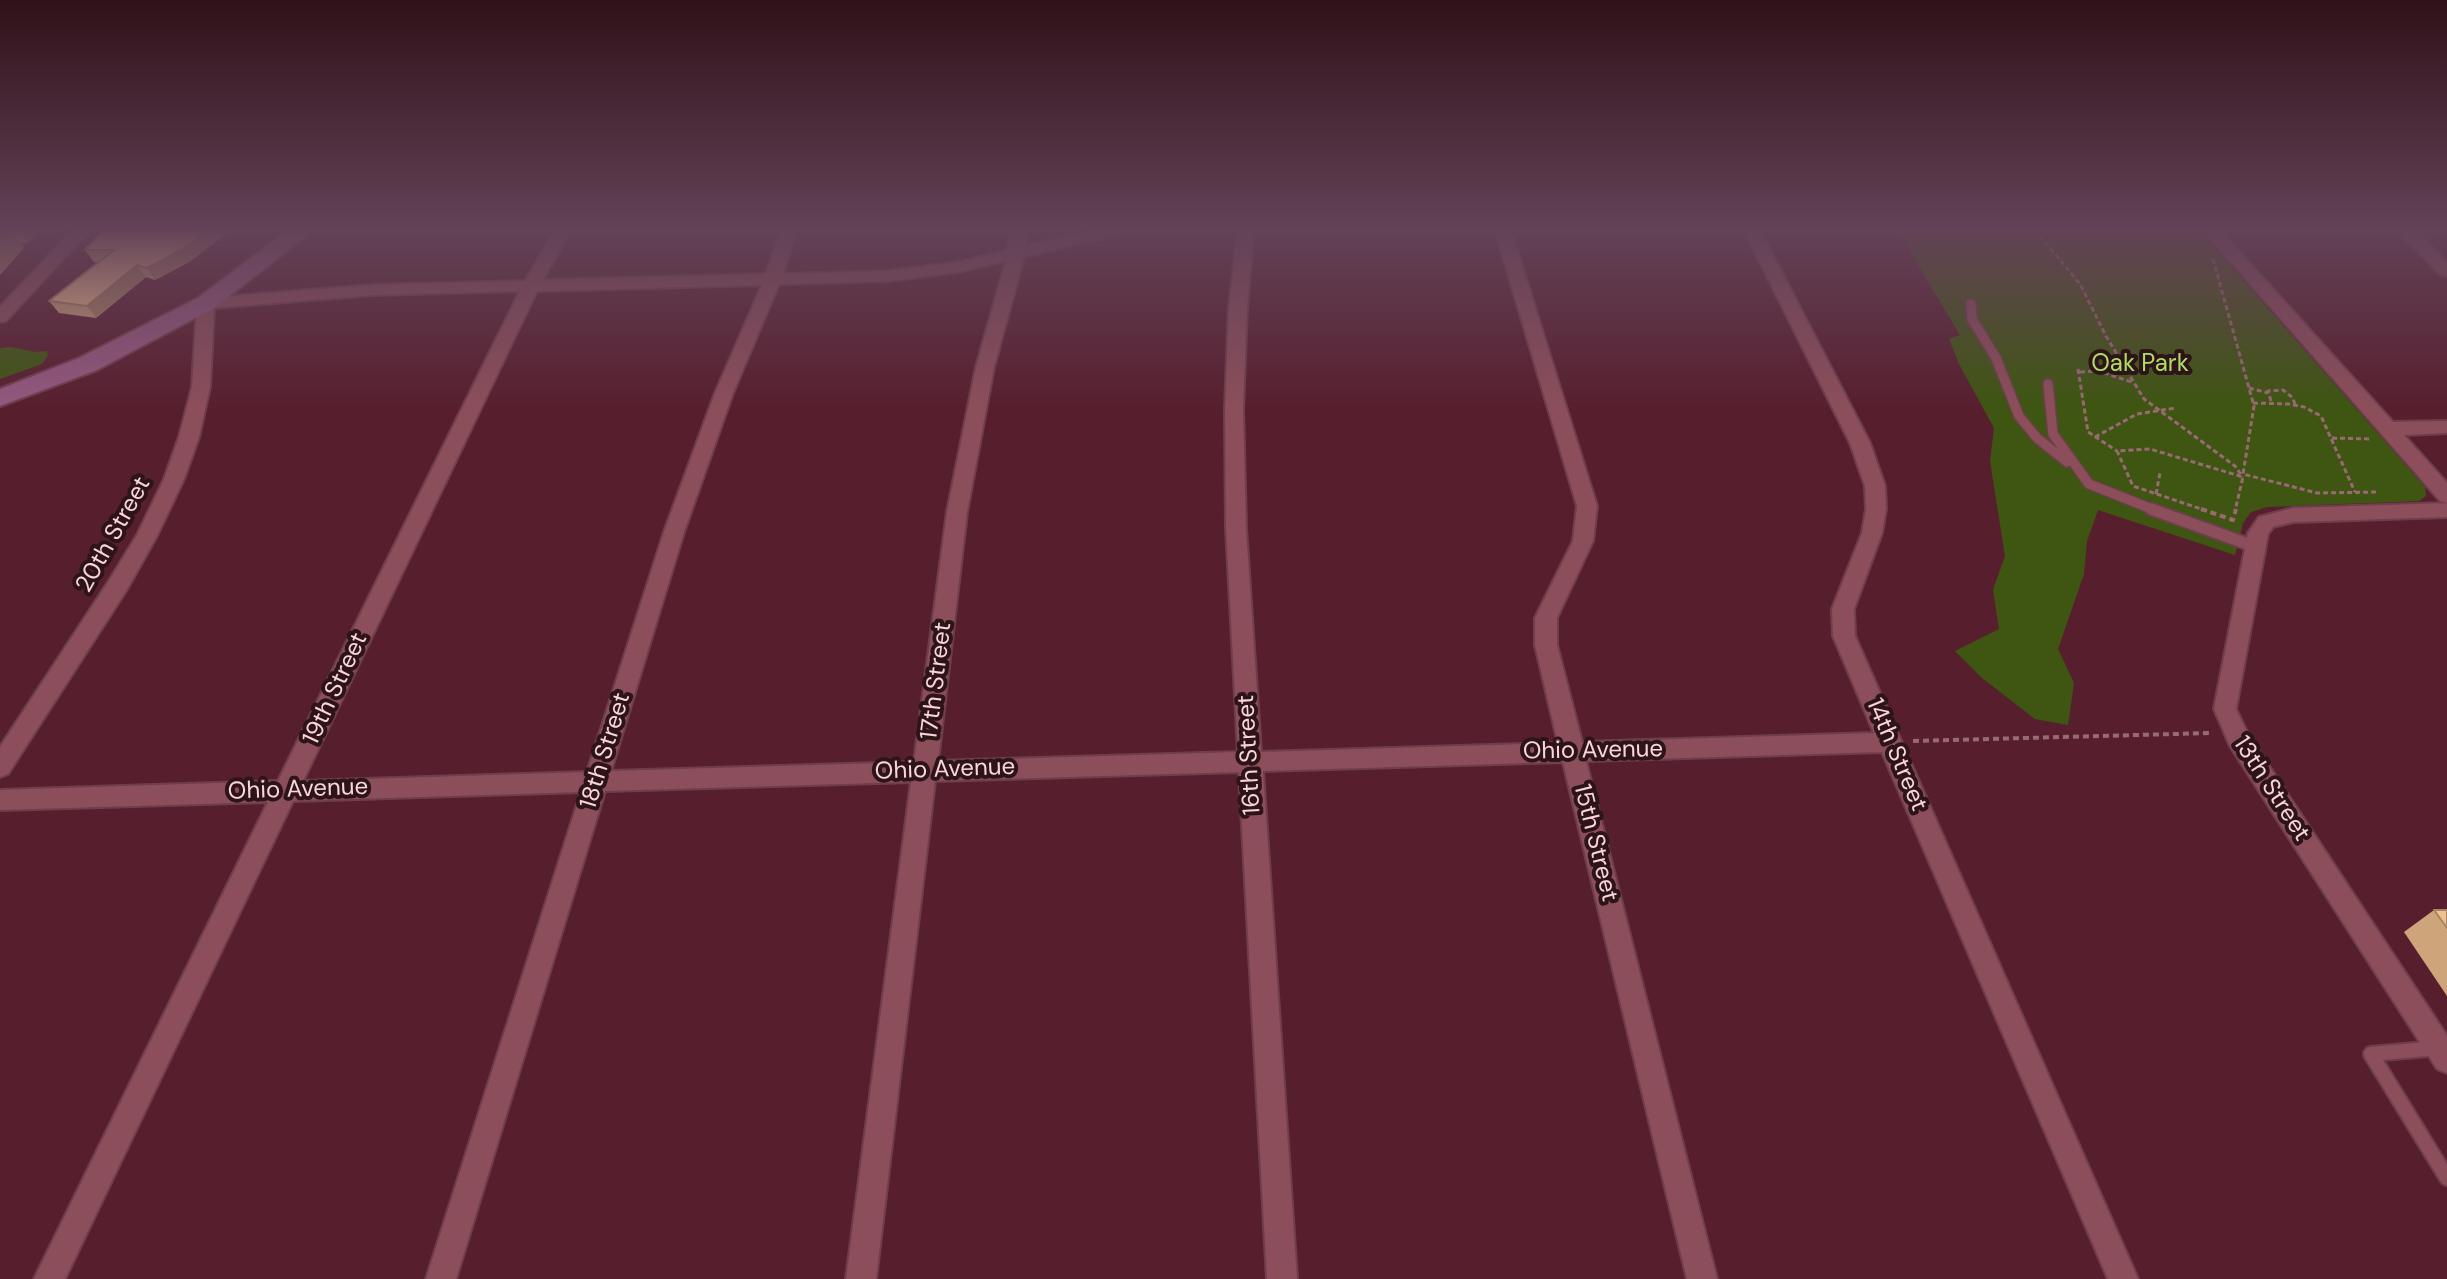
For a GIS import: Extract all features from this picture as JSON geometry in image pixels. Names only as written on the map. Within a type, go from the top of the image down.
[{"type":"street","points":[[0,317],[26,290]]},
{"type":"street","points":[[0,398],[88,364],[206,303],[224,290]]},
{"type":"street","points":[[206,303],[385,290]]},
{"type":"street","name":"19th Street","points":[[49,1279],[529,290]]},
{"type":"street","name":"18th Street","points":[[441,1279],[693,476],[768,290]]},
{"type":"street","name":"17th Street","points":[[861,1279],[964,473],[985,367],[1006,290]]},
{"type":"street","name":"16th Street","points":[[1240,290],[1234,409],[1236,528],[1282,1279]]},
{"type":"street","name":"15th Street","points":[[1521,290],[1588,517],[1583,541],[1551,605],[1545,632],[1702,1279]]},
{"type":"street","name":"14th Street","points":[[1782,290],[1870,464],[1876,509],[1872,533],[1843,609],[1844,636],[2123,1279]]},
{"type":"street","points":[[2264,290],[2447,496]]},
{"type":"street","name":"20th Street","points":[[0,767],[118,585],[174,479],[189,437],[201,387],[206,303]]},
{"type":"street","points":[[2393,434],[2447,427]]},
{"type":"street","name":"13th Street","points":[[2443,1054],[2234,733],[2225,709],[2258,533],[2266,522],[2278,517],[2447,510]]},
{"type":"street","name":"Ohio Avenue","points":[[0,800],[1891,742]]},
{"type":"lane","points":[[1971,304],[1972,319],[1996,358],[2019,416],[2037,438],[2098,490],[2256,547]]},
{"type":"lane","points":[[2048,384],[2053,434],[2077,470]]},
{"type":"lane","points":[[2443,1054],[2371,1054],[2447,1178]]},
{"type":"path","points":[[2083,290],[2132,382],[2156,410],[2243,476]]},
{"type":"path","points":[[2132,382],[2098,371],[2078,370],[2088,432],[2117,451],[2133,486],[2233,520],[2243,476],[2253,403],[2222,290]]},
{"type":"path","points":[[2249,388],[2268,393]]},
{"type":"path","points":[[2268,393],[2273,389],[2286,391],[2295,405]]},
{"type":"path","points":[[2268,393],[2271,401]]},
{"type":"path","points":[[2253,403],[2271,401],[2295,405],[2321,416],[2355,492]]},
{"type":"path","points":[[2095,437],[2137,414],[2176,408]]},
{"type":"path","points":[[2332,438],[2393,434]]},
{"type":"path","points":[[2117,451],[2150,449],[2307,491],[2385,493]]},
{"type":"path","points":[[2156,494],[2160,473]]},
{"type":"path","points":[[1891,742],[2234,733]]},
{"type":"green space","name":"Oak Park","points":[[1933,290],[2251,290],[2425,487],[2426,496],[2419,501],[2267,507],[2251,512],[2243,523],[2235,555],[2098,510],[2087,541],[2084,574],[2058,649],[2074,683],[2068,725],[2035,719],[1982,678],[1955,651],[1999,629],[1993,590],[2005,556],[1990,461],[1994,428],[1949,339],[1960,335]]},
{"type":"green space","points":[[0,348],[48,351],[47,357],[42,364],[0,379]]},
{"type":"building","points":[[63,290],[107,290],[87,306],[49,301]]},
{"type":"building","points":[[2434,910],[2447,910],[2447,928]]}]
